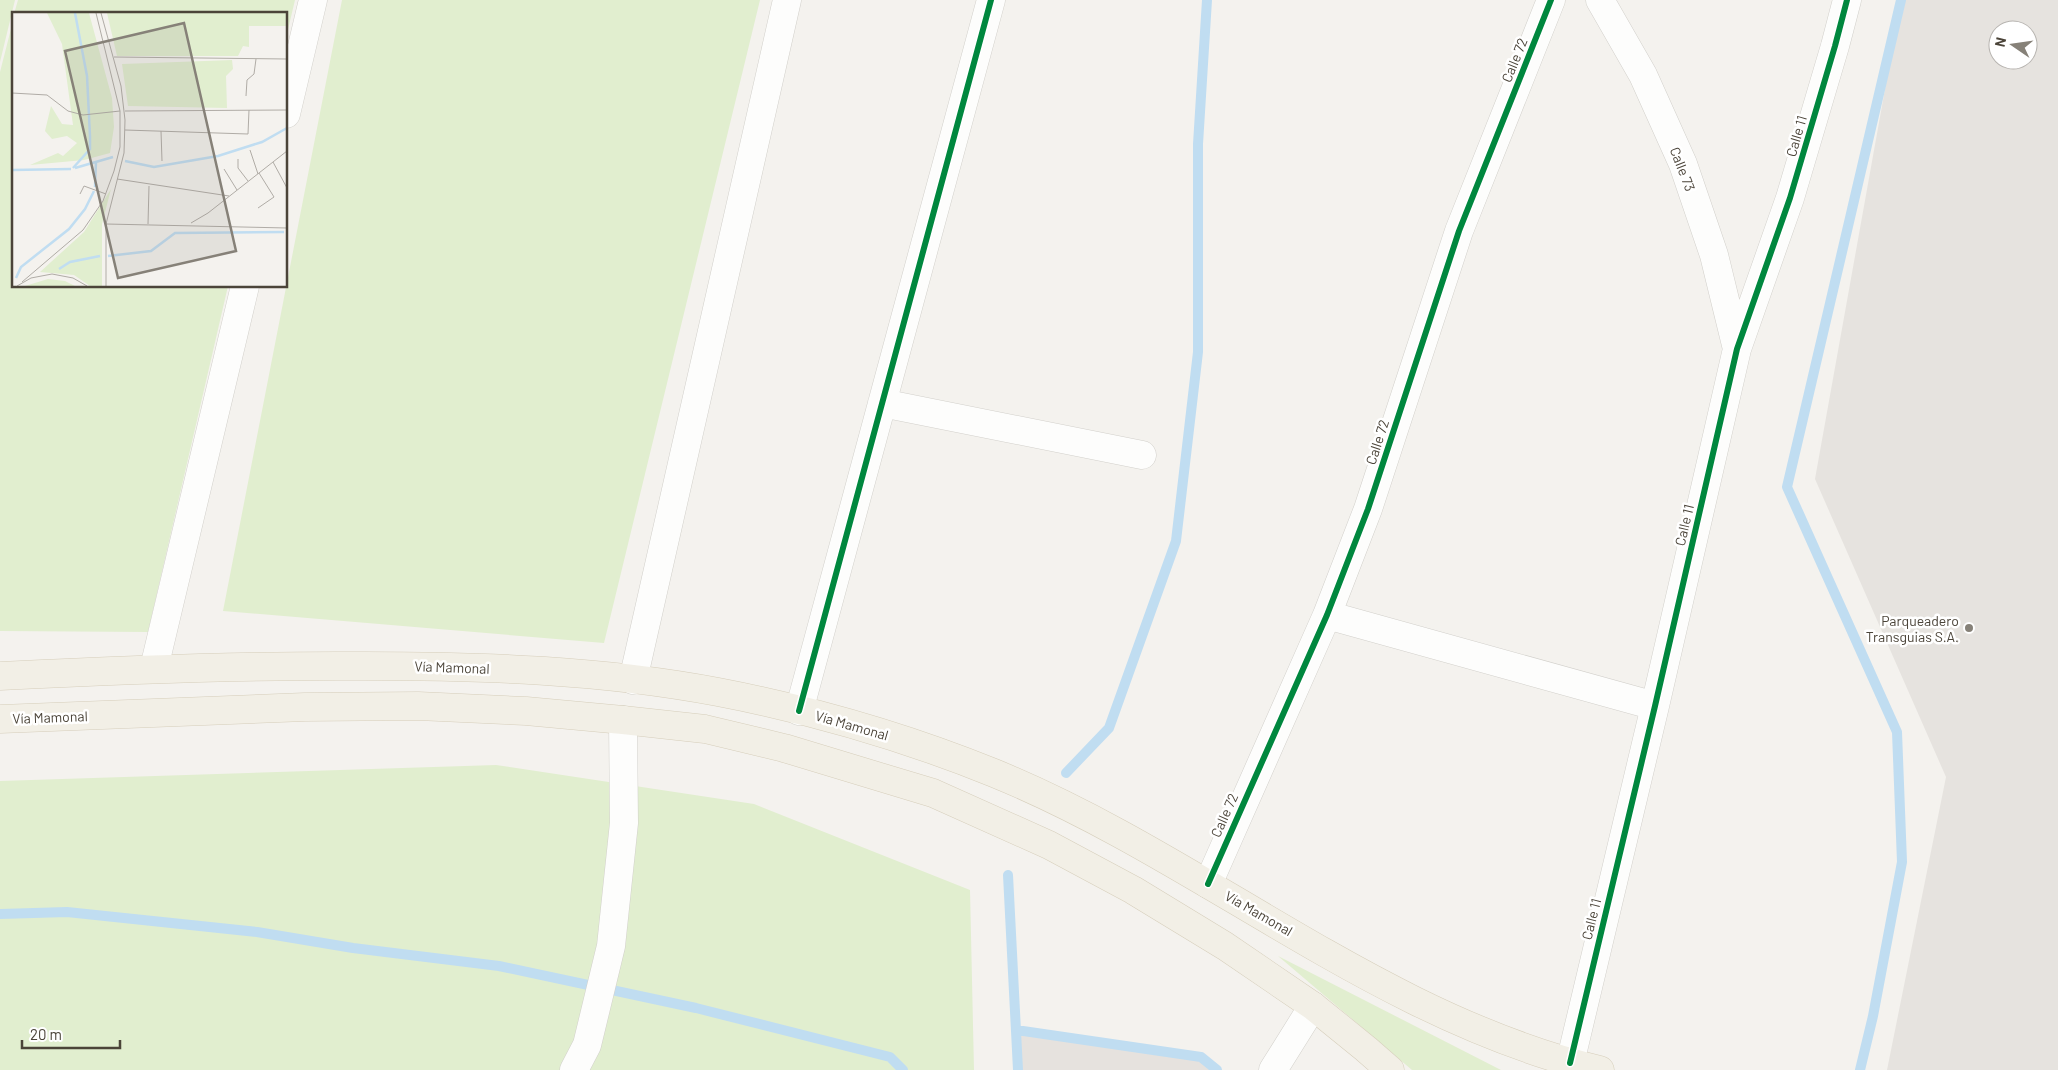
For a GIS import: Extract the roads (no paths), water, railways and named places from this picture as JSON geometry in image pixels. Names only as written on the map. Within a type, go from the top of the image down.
[{"type":"main road","name":"Vía Mamonal","points":[[0,676],[154,668],[417,666],[528,670],[633,680],[717,692],[799,711],[884,734],[994,773],[1076,811],[1208,884],[1379,983],[1478,1030],[1570,1063],[1600,1070]]},
{"type":"main road","name":"Vía Mamonal","points":[[0,719],[305,707],[418,706],[526,711],[705,729],[802,753],[932,793],[1049,845],[1134,890],[1225,946],[1314,1006],[1390,1070]]},
{"type":"street","points":[[288,106],[314,0]]},
{"type":"street","points":[[633,680],[787,0]]},
{"type":"street","points":[[799,711],[991,0]]},
{"type":"street","name":"Calle 72","points":[[1208,884],[1327,615],[1368,509],[1459,231],[1552,0]]},
{"type":"street","name":"Calle 73","points":[[1600,0],[1644,75],[1683,164],[1714,255],[1738,349]]},
{"type":"street","name":"Calle 11","points":[[1570,1063],[1656,706],[1738,349],[1790,198],[1836,46],[1847,0]]},
{"type":"street","points":[[154,668],[245,288]]},
{"type":"street","points":[[882,403],[1142,455]]},
{"type":"street","points":[[1327,615],[1656,706]]},
{"type":"street","points":[[574,1070],[587,1046],[611,946],[624,823],[623,720]]},
{"type":"street","points":[[1273,1069],[1314,1006]]},
{"type":"waterway","points":[[1066,773],[1109,728],[1176,541],[1198,352],[1198,144],[1207,0]]},
{"type":"waterway","points":[[1860,1070],[1873,1016],[1902,862],[1897,732],[1787,487],[1901,0]]},
{"type":"waterway","points":[[1008,875],[1018,1070]]},
{"type":"waterway","points":[[0,914],[67,912],[257,932],[353,948],[499,966],[696,1008],[890,1057],[903,1070]]},
{"type":"waterway","points":[[1016,1030],[1201,1057],[1217,1070]]},
{"type":"place","name":"Parqueadero Transguias S.A.","points":[[1969,628]]}]
